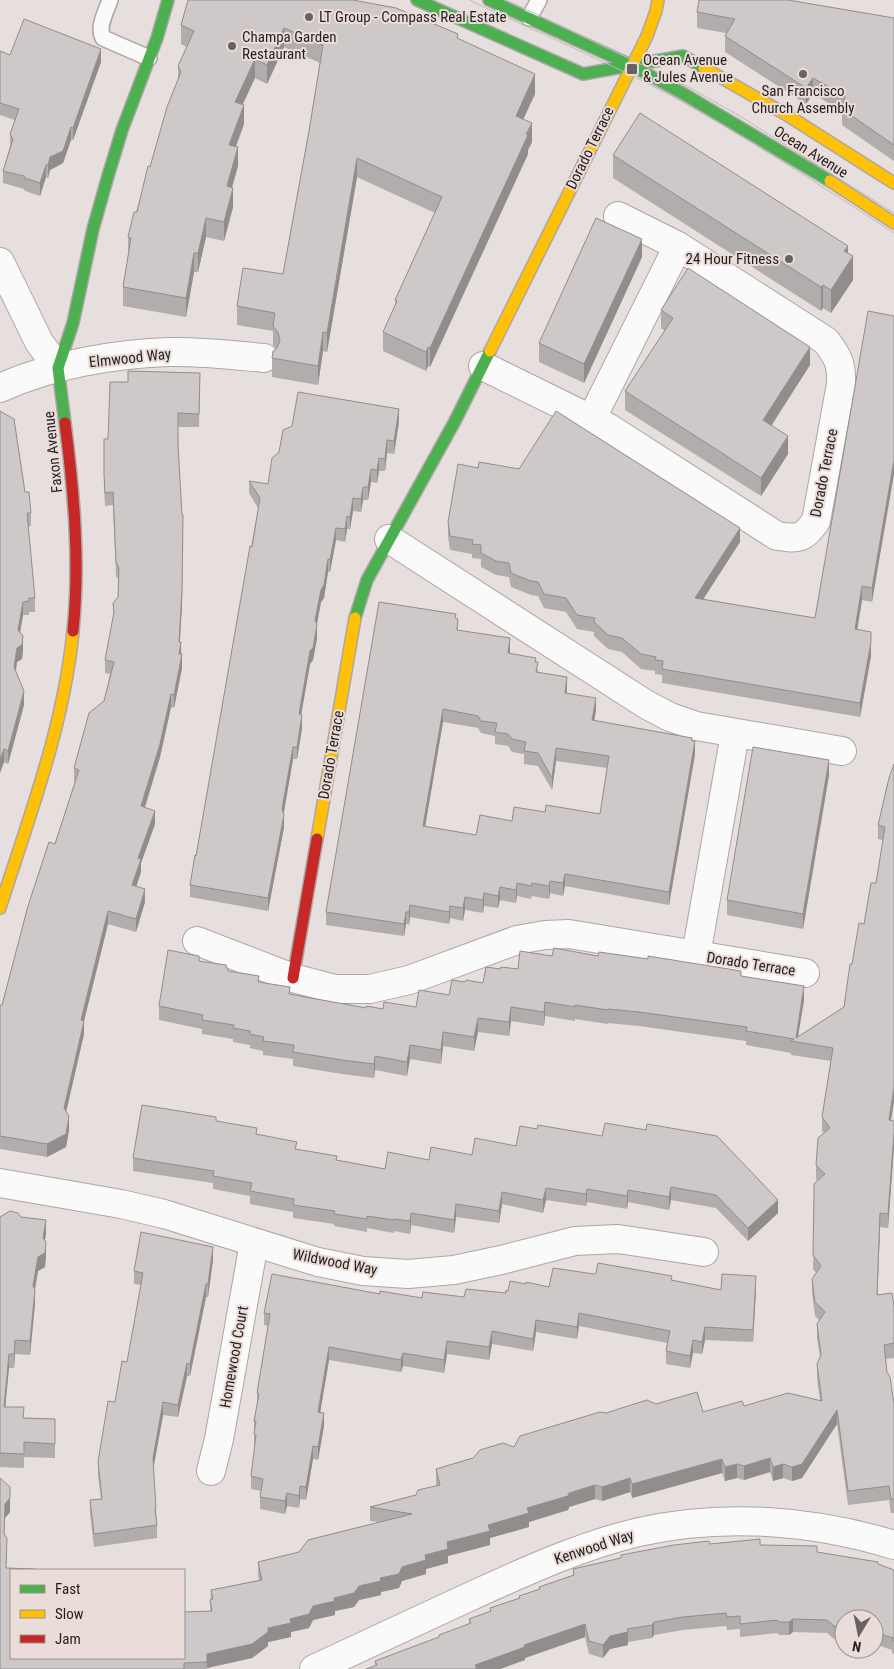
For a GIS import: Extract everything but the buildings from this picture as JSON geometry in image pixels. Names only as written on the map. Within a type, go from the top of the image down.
[{"type":"street","name":"Faxon Avenue","points":[[0,908],[51,748],[63,699],[71,652],[76,602],[76,549],[68,439],[58,368],[73,323],[93,229],[108,176],[122,130],[168,0]]},
{"type":"street","name":"Ocean Avenue","points":[[417,0],[583,74],[683,56],[780,111],[894,183]]},
{"type":"street","name":"Ocean Avenue","points":[[489,0],[632,65],[738,125],[819,174],[894,223]]},
{"type":"street","name":"Dorado Terrace","points":[[293,978],[356,610],[367,580],[420,486],[483,366],[649,31],[658,0]]},
{"type":"street","name":"Dorado Terrace","points":[[483,366],[592,418],[777,536],[794,538],[807,533],[816,521],[841,384],[842,369],[837,356],[826,341],[678,246],[618,216]]},
{"type":"street","points":[[592,418],[678,246]]},
{"type":"street","points":[[0,262],[39,342],[58,368]]},
{"type":"street","name":"Elmwood Way","points":[[0,388],[58,368],[114,357],[168,352],[264,358]]},
{"type":"street","points":[[389,539],[646,705],[670,717],[696,726],[735,734],[842,751]]},
{"type":"street","name":"Dorado Terrace","points":[[696,955],[735,734]]},
{"type":"street","name":"Dorado Terrace","points":[[197,941],[293,978],[335,989],[370,989],[409,980],[517,940],[561,934],[596,938],[805,973]]},
{"type":"street","name":"Wildwood Way","points":[[0,1183],[121,1204],[164,1214],[318,1262],[363,1271],[408,1274],[454,1270],[575,1241],[618,1240],[704,1252]]},
{"type":"street","name":"Homewood Court","points":[[211,1471],[219,1438],[254,1243]]},
{"type":"street","name":"Kenwood Way","points":[[314,1669],[533,1568],[588,1547],[639,1532],[695,1523],[751,1522],[807,1525],[861,1535],[894,1545]]},
{"type":"lane","points":[[110,0],[101,26],[103,38],[149,58]]},
{"type":"lane","points":[[529,18],[539,0]]},
{"type":"tram line","points":[[469,0],[594,57],[668,94],[811,179],[894,233]]},
{"type":"tram line","points":[[506,0],[689,87],[743,118],[894,213]]},
{"type":"traffic: fast","points":[[65,423],[58,368],[73,323],[93,229],[108,176],[122,130],[157,38],[168,0]]},
{"type":"traffic: fast","points":[[417,0],[583,74],[683,56],[704,68]]},
{"type":"traffic: fast","points":[[489,0],[631,65],[684,94],[830,181]]},
{"type":"traffic: fast","points":[[355,618],[367,580],[455,421],[490,351]]},
{"type":"traffic: slow","points":[[490,351],[647,36],[658,0]]},
{"type":"traffic: slow","points":[[704,68],[787,115],[894,183]]},
{"type":"traffic: slow","points":[[830,181],[894,223]]},
{"type":"traffic: slow","points":[[317,839],[355,618]]},
{"type":"traffic: slow","points":[[0,908],[54,736],[62,702],[73,631]]},
{"type":"traffic: jam","points":[[65,423],[75,527],[76,579],[73,631]]},
{"type":"traffic: jam","points":[[293,978],[317,839]]},
{"type":"place","name":"LT Group - Compass Real Estate","points":[[309,17]]},
{"type":"place","name":"Champa Garden Restaurant","points":[[232,46]]},
{"type":"place","name":"Ocean Avenue & Jules Avenue","points":[[632,69]]},
{"type":"place","name":"San Francisco Church Assembly","points":[[803,74]]},
{"type":"place","name":"24 Hour Fitness","points":[[789,259]]}]
